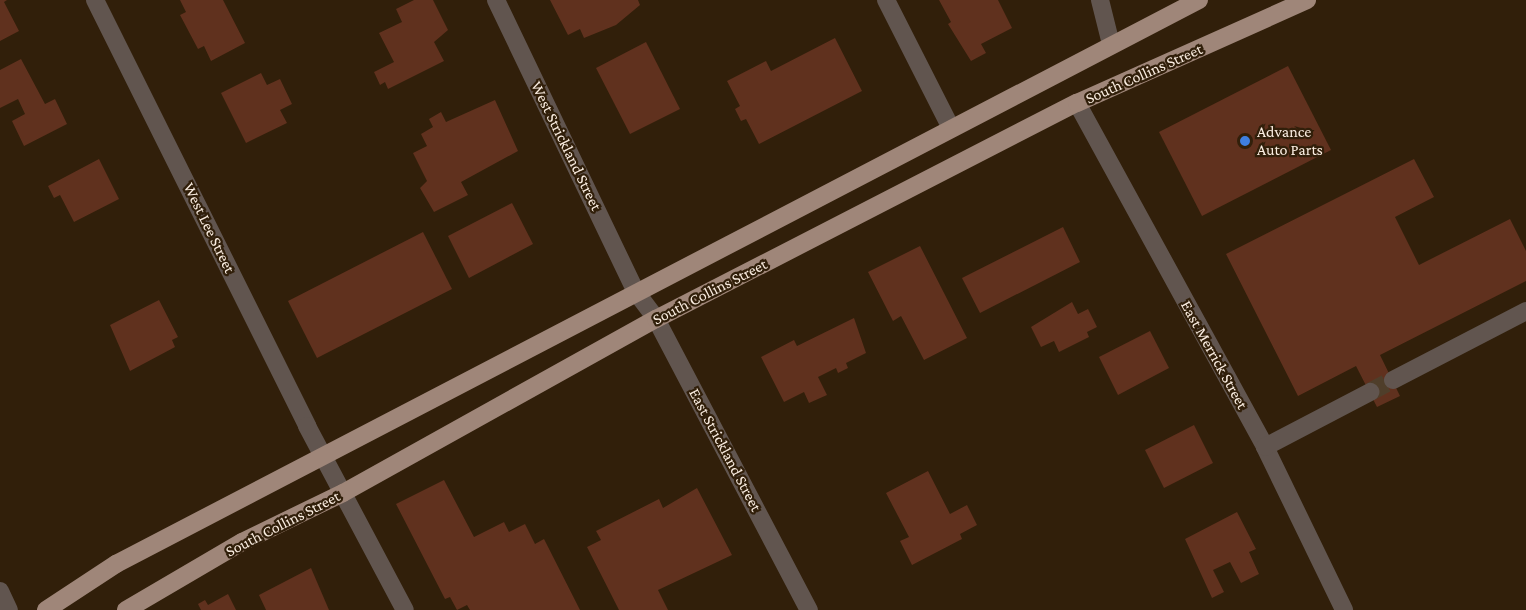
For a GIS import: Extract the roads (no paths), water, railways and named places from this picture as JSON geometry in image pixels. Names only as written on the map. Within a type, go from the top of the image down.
[{"type":"main road","name":"South Collins Street","points":[[46,610],[116,564],[1199,0]]},
{"type":"main road","points":[[1259,22],[1289,0]]},
{"type":"main road","name":"South Collins Street","points":[[126,610],[242,542],[343,494],[656,319],[1077,104],[1307,0]]},
{"type":"street","name":"West Lee Street","points":[[95,0],[322,456],[405,610]]},
{"type":"street","name":"West Strickland Street","points":[[496,0],[636,292]]},
{"type":"street","points":[[886,0],[951,128]]},
{"type":"street","points":[[1100,0],[1111,44]]},
{"type":"street","name":"East Merrick Street","points":[[1077,104],[1265,447],[1344,610]]},
{"type":"street","name":"East Strickland Street","points":[[636,292],[656,319],[809,610]]},
{"type":"street","points":[[1393,380],[1526,311]]},
{"type":"street","points":[[1265,447],[1370,393]]},
{"type":"street","points":[[0,591],[9,610]]},
{"type":"tunnel","points":[[1370,392],[1393,380]]},
{"type":"place","name":"Advance Auto Parts","points":[[1245,141]]}]
